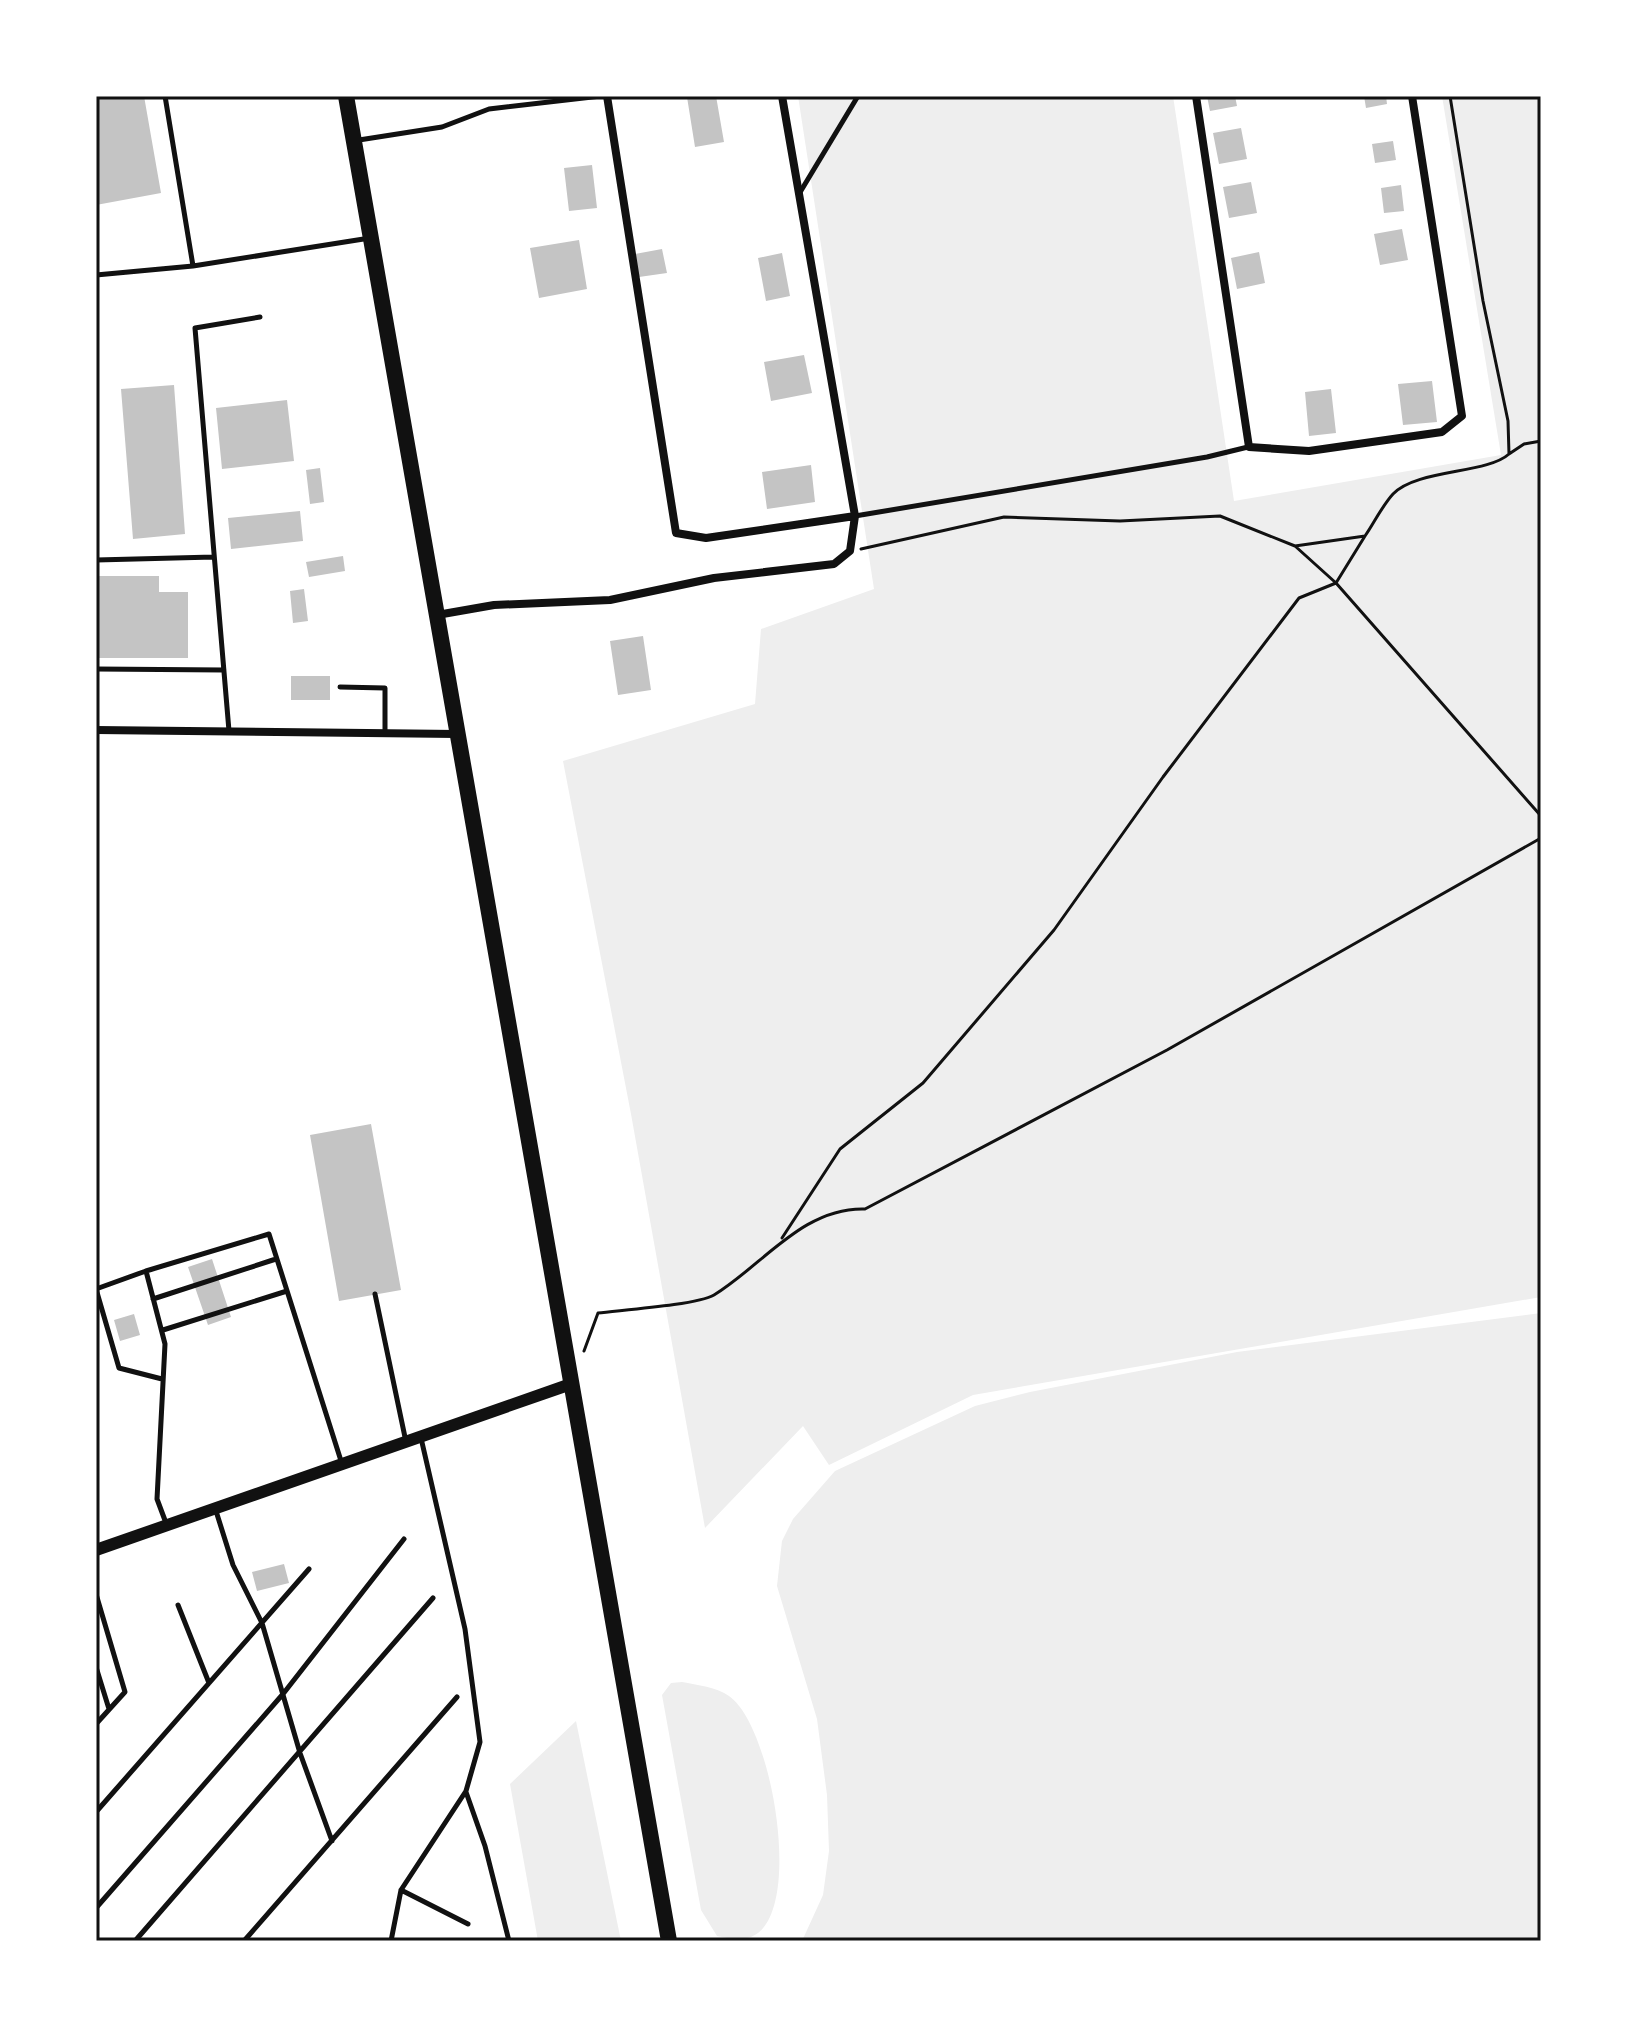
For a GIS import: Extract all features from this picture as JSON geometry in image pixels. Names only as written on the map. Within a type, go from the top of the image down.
[{"type":"main road","points":[[346,96],[669,1941]]},
{"type":"street","points":[[604,96],[676,533],[706,538],[855,516]]},
{"type":"street","points":[[436,615],[494,605],[610,600],[714,578],[834,564],[850,551],[855,516],[782,96]]},
{"type":"street","points":[[1196,96],[1249,447],[1309,451],[1442,432],[1462,416],[1412,96]]},
{"type":"street","points":[[96,730],[458,734]]},
{"type":"street","points":[[96,1550],[571,1384]]},
{"type":"lane","points":[[165,96],[193,266]]},
{"type":"lane","points":[[354,141],[442,127],[489,109],[604,96]]},
{"type":"lane","points":[[798,195],[858,96]]},
{"type":"lane","points":[[96,275],[193,266],[370,238]]},
{"type":"lane","points":[[229,731],[195,328],[260,317]]},
{"type":"lane","points":[[855,516],[1207,457],[1249,447]]},
{"type":"lane","points":[[96,560],[214,557]]},
{"type":"lane","points":[[96,669],[224,670]]},
{"type":"lane","points":[[340,687],[385,688],[385,733]]},
{"type":"lane","points":[[162,1379],[119,1368],[96,1289],[269,1234],[343,1465]]},
{"type":"lane","points":[[153,1299],[276,1259]]},
{"type":"lane","points":[[146,1271],[163,1330],[157,1499],[167,1526]]},
{"type":"lane","points":[[163,1330],[287,1291]]},
{"type":"lane","points":[[375,1294],[406,1442]]},
{"type":"lane","points":[[391,1941],[401,1890],[466,1791],[480,1742],[465,1629],[420,1437]]},
{"type":"lane","points":[[216,1509],[233,1565],[262,1623],[300,1753],[332,1841]]},
{"type":"lane","points":[[96,1908],[283,1694],[404,1539]]},
{"type":"lane","points":[[96,1812],[309,1569]]},
{"type":"lane","points":[[96,1594],[125,1692],[96,1724]]},
{"type":"lane","points":[[135,1941],[433,1598]]},
{"type":"lane","points":[[178,1605],[209,1683]]},
{"type":"lane","points":[[96,1667],[109,1709]]},
{"type":"lane","points":[[244,1941],[457,1697]]},
{"type":"lane","points":[[466,1791],[485,1846],[509,1941]]},
{"type":"lane","points":[[401,1890],[468,1924]]},
{"type":"path","points":[[1450,96],[1483,301],[1508,421],[1509,454]]},
{"type":"path","points":[[780,1241],[840,1149],[923,1083],[1054,930],[1163,777],[1299,598],[1336,583],[1395,492],[1449,471],[1499,463],[1524,444],[1541,441]]},
{"type":"path","points":[[850,551],[883,547],[1004,517],[1120,521],[1220,516],[1295,546],[1336,583],[1541,816]]},
{"type":"path","points":[[1295,546],[1365,536]]},
{"type":"path","points":[[582,1356],[598,1313],[711,1297],[780,1241],[842,1208],[865,1209],[1167,1050],[1541,838]]},
{"type":"shaded area","points":[[798,96],[1173,96],[1234,501],[1501,455],[1442,96],[1541,96],[1541,1297],[973,1395],[829,1465],[803,1426],[705,1528],[631,1114],[563,761],[755,704],[761,629],[874,589]]},
{"type":"shaded area","points":[[1541,1313],[1541,1941],[802,1941],[823,1895],[829,1851],[827,1795],[817,1719],[777,1586],[782,1541],[793,1519],[835,1471],[975,1406],[1030,1392],[1237,1352]]},
{"type":"shaded area","points":[[671,1683],[713,1688],[729,1696],[744,1713],[768,1775],[776,1813],[778,1886],[771,1914],[758,1933],[748,1938],[717,1936],[701,1910],[662,1695]]},
{"type":"shaded area","points":[[576,1721],[621,1941],[538,1941],[510,1784]]},
{"type":"building","points":[[96,96],[144,96],[161,193],[96,205]]},
{"type":"building","points":[[716,96],[724,142],[695,147],[687,97]]},
{"type":"building","points":[[1207,96],[1235,96],[1237,106],[1210,111]]},
{"type":"building","points":[[1364,96],[1386,96],[1387,104],[1366,108]]},
{"type":"building","points":[[1241,128],[1247,159],[1219,164],[1213,133]]},
{"type":"building","points":[[1393,141],[1396,160],[1375,163],[1372,144]]},
{"type":"building","points":[[592,165],[597,208],[569,211],[564,168]]},
{"type":"building","points":[[1251,182],[1257,213],[1229,218],[1223,187]]},
{"type":"building","points":[[1401,185],[1404,211],[1384,213],[1381,188]]},
{"type":"building","points":[[1402,229],[1408,260],[1380,265],[1374,234]]},
{"type":"building","points":[[579,240],[587,289],[539,298],[530,248]]},
{"type":"building","points":[[662,249],[667,273],[639,277],[635,254]]},
{"type":"building","points":[[1259,252],[1265,283],[1237,289],[1231,258]]},
{"type":"building","points":[[782,253],[790,296],[766,301],[758,258]]},
{"type":"building","points":[[804,355],[812,393],[771,401],[764,362]]},
{"type":"building","points":[[1432,381],[1437,422],[1403,425],[1398,384]]},
{"type":"building","points":[[174,385],[185,534],[133,539],[121,389]]},
{"type":"building","points":[[1331,389],[1336,433],[1309,436],[1305,392]]},
{"type":"building","points":[[287,400],[294,461],[222,469],[216,408]]},
{"type":"building","points":[[811,465],[815,502],[767,509],[762,472]]},
{"type":"building","points":[[320,468],[324,502],[310,504],[306,470]]},
{"type":"building","points":[[300,511],[303,541],[231,549],[228,518]]},
{"type":"building","points":[[343,556],[345,571],[309,577],[306,562]]},
{"type":"building","points":[[96,576],[159,576],[159,592],[188,592],[188,658],[96,658]]},
{"type":"building","points":[[304,589],[308,621],[293,623],[290,591]]},
{"type":"building","points":[[643,636],[651,690],[618,695],[610,641]]},
{"type":"building","points":[[291,676],[330,676],[330,700],[291,700]]},
{"type":"building","points":[[371,1124],[401,1290],[339,1301],[310,1135]]},
{"type":"building","points":[[212,1259],[231,1317],[208,1325],[188,1267]]},
{"type":"building","points":[[134,1314],[140,1335],[120,1341],[114,1320]]},
{"type":"building","points":[[284,1564],[289,1583],[257,1591],[252,1572]]}]
